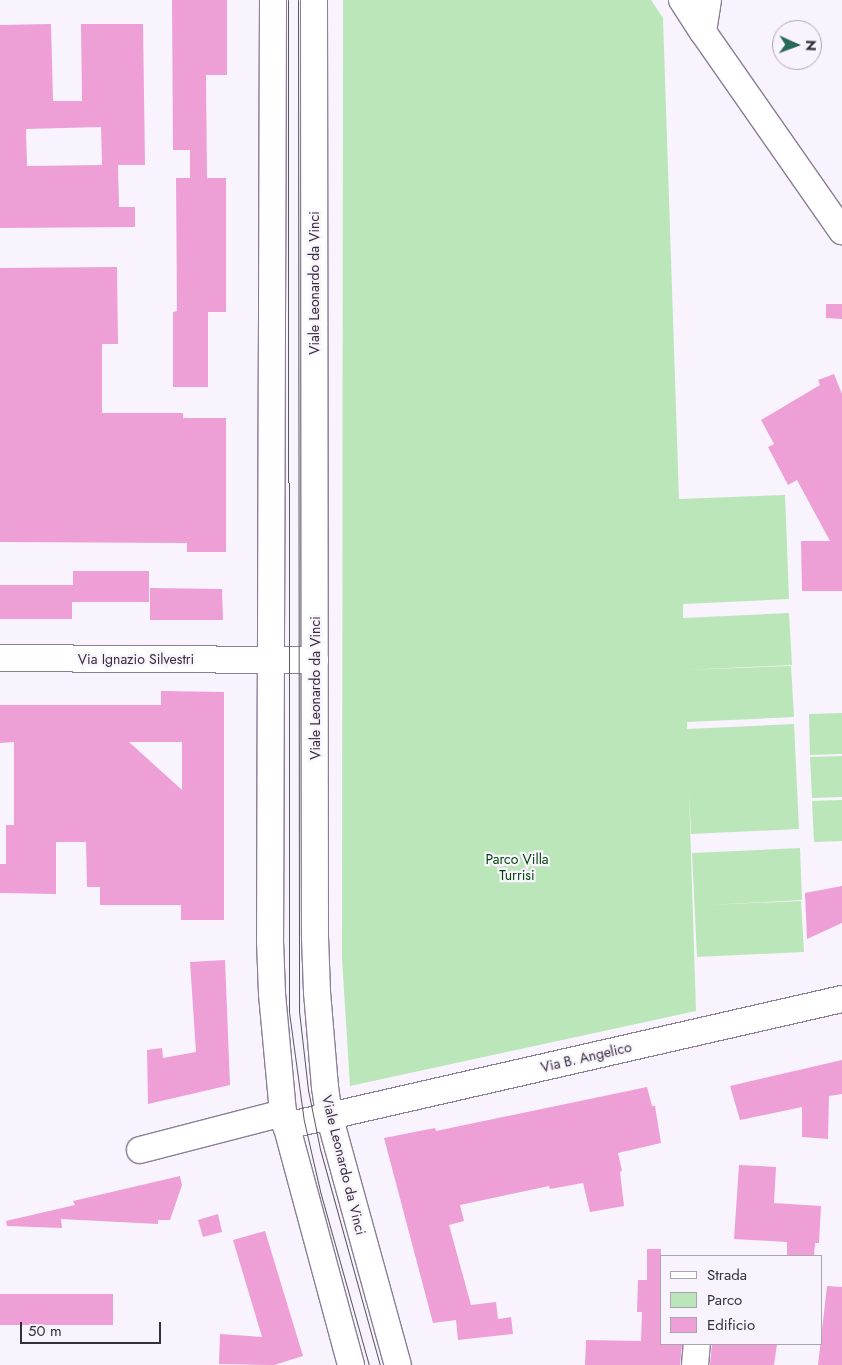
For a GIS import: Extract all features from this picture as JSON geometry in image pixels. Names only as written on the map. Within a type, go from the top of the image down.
[{"type":"street","points":[[273,0],[270,941],[284,1119],[351,1365]]},
{"type":"street","name":"Viale Leonardo da Vinci","points":[[314,0],[315,937],[321,1044],[329,1114],[398,1365]]},
{"type":"street","points":[[682,0],[842,231]]},
{"type":"street","points":[[703,32],[708,0]]},
{"type":"street","name":"Via Ignazio Silvestri","points":[[0,658],[315,660]]},
{"type":"street","name":"Via B. Angelico","points":[[140,1150],[284,1119],[329,1114],[842,999]]},
{"type":"street","points":[[695,1365],[697,1345]]},
{"type":"green space","name":"Parco Villa Turrisi","points":[[343,0],[651,0],[663,18],[679,499],[785,495],[789,599],[683,604],[683,618],[789,613],[792,665],[685,670],[791,666],[794,717],[687,722],[687,729],[794,724],[799,829],[691,834],[689,792],[696,1011],[350,1086],[342,959]]},
{"type":"green space","points":[[842,713],[842,754],[810,755],[809,714]]},
{"type":"green space","points":[[842,756],[842,797],[812,798],[810,757]]},
{"type":"green space","points":[[842,800],[842,841],[814,842],[812,801]]},
{"type":"green space","points":[[800,848],[802,900],[709,905],[801,901],[804,952],[697,957],[692,853]]},
{"type":"building","points":[[172,0],[227,0],[227,75],[206,75],[207,178],[226,178],[226,312],[208,312],[208,387],[173,387],[173,312],[177,311],[176,178],[190,178],[190,150],[173,150]]},
{"type":"building","points":[[51,24],[53,101],[82,101],[81,24],[143,24],[145,165],[118,165],[119,207],[135,207],[135,227],[0,228],[0,25]],"holes":[[[101,127],[102,165],[27,166],[26,129]]]},
{"type":"building","points":[[117,267],[118,344],[102,344],[102,413],[183,413],[183,418],[226,418],[226,552],[187,552],[187,543],[0,542],[0,268]]},
{"type":"building","points":[[826,304],[842,304],[842,319],[826,318]]},
{"type":"building","points":[[834,374],[842,394],[842,591],[802,591],[801,541],[830,541],[797,480],[788,485],[768,447],[774,444],[761,420],[820,385],[818,380]]},
{"type":"building","points":[[73,571],[149,571],[149,602],[72,602],[72,619],[0,619],[0,585],[73,585]]},
{"type":"building","points":[[150,588],[222,589],[223,620],[150,620]]},
{"type":"building","points":[[161,691],[224,692],[224,920],[181,920],[181,905],[100,905],[100,887],[87,887],[86,842],[56,842],[56,894],[0,893],[0,864],[6,864],[6,825],[14,825],[14,742],[0,743],[0,705],[161,705]],"holes":[[[129,742],[182,742],[182,790]]]},
{"type":"building","points":[[842,886],[842,923],[807,939],[805,893]]},
{"type":"building","points":[[225,960],[230,1085],[148,1104],[147,1050],[162,1048],[163,1058],[196,1052],[190,962]]},
{"type":"building","points":[[842,1060],[842,1094],[829,1096],[828,1139],[802,1137],[802,1107],[740,1120],[730,1086]]},
{"type":"building","points":[[647,1087],[652,1106],[655,1106],[661,1143],[618,1153],[622,1171],[620,1172],[624,1206],[590,1212],[583,1183],[550,1189],[549,1186],[460,1205],[464,1221],[449,1225],[471,1305],[496,1302],[498,1319],[511,1317],[513,1334],[458,1340],[456,1320],[433,1323],[384,1138],[435,1128],[436,1131]]},
{"type":"building","points":[[739,1165],[776,1167],[774,1203],[821,1206],[819,1243],[815,1243],[814,1255],[787,1255],[787,1242],[734,1239]]},
{"type":"building","points":[[180,1176],[182,1185],[170,1220],[158,1220],[158,1224],[61,1219],[62,1228],[7,1226],[6,1221],[75,1205],[73,1201]]},
{"type":"building","points":[[218,1214],[222,1232],[203,1237],[198,1220]]},
{"type":"building","points":[[265,1231],[303,1356],[274,1365],[219,1364],[220,1334],[262,1337],[233,1240]]},
{"type":"building","points":[[647,1249],[661,1249],[660,1345],[682,1345],[680,1365],[585,1365],[586,1340],[641,1341],[642,1312],[637,1312],[638,1280],[647,1280]]},
{"type":"building","points":[[827,1286],[842,1287],[842,1365],[818,1365],[820,1345],[822,1345]]},
{"type":"building","points":[[0,1294],[113,1294],[113,1325],[0,1325]]},
{"type":"building","points":[[712,1345],[777,1345],[774,1365],[710,1365]]},
{"type":"tram line","points":[[288,0],[289,1012],[304,1121],[320,1191],[369,1365]]},
{"type":"tram line","points":[[298,0],[299,1011],[308,1090],[320,1149],[380,1365]]}]
